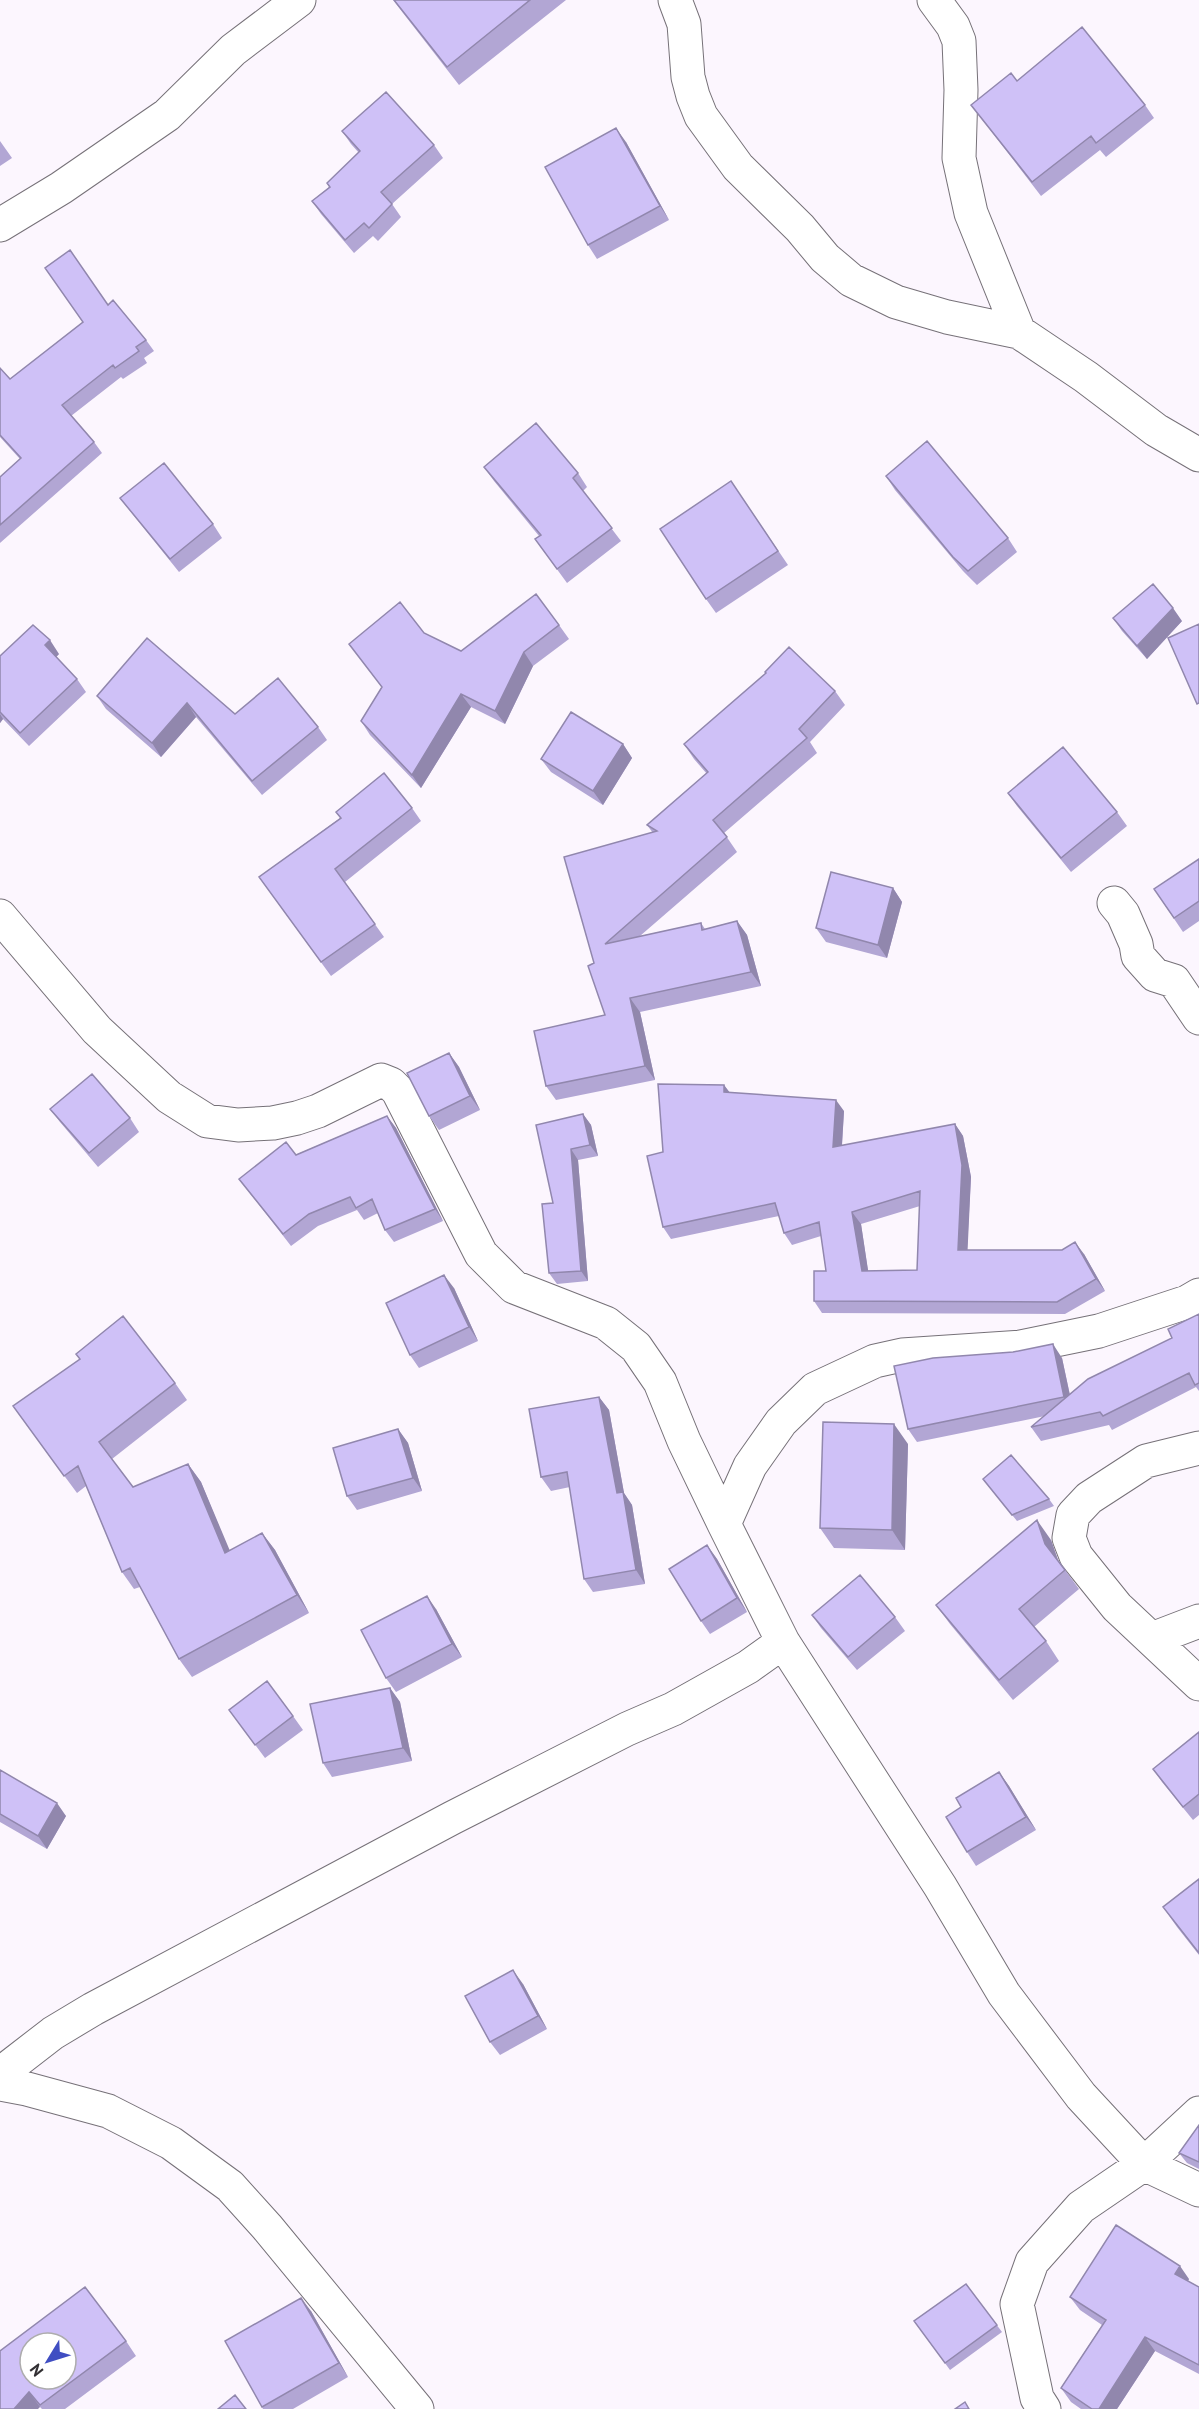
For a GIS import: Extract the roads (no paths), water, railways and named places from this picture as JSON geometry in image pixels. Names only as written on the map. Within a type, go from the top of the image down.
[{"type":"street","points":[[0,225],[61,188],[167,115],[233,50],[299,0]]},
{"type":"street","points":[[675,0],[684,24],[688,77],[701,116],[738,167],[800,228],[825,258],[851,280],[896,302],[947,317],[1019,332],[1086,377],[1156,430],[1199,455]]},
{"type":"street","points":[[934,0],[953,26],[959,41],[962,90],[959,158],[971,213],[1019,332]]},
{"type":"street","points":[[1114,903],[1123,914],[1136,944],[1138,956],[1155,975],[1174,981],[1199,1018]]},
{"type":"street","points":[[0,916],[97,1030],[169,1097],[207,1121],[238,1125],[273,1124],[318,1111],[381,1080],[391,1084],[398,1091],[481,1254],[514,1287],[606,1323],[636,1347],[660,1382],[684,1441],[783,1642],[940,1886],[1004,1994],[1081,2096],[1144,2164],[1199,2190]]},
{"type":"street","points":[[724,1524],[750,1466],[781,1422],[815,1389],[875,1361],[902,1355],[1032,1345],[1099,1331],[1186,1302],[1199,1295]]},
{"type":"street","points":[[1199,1448],[1146,1461],[1089,1497],[1073,1515],[1069,1538],[1076,1556],[1117,1607],[1199,1684]]},
{"type":"street","points":[[1152,1639],[1199,1622]]},
{"type":"street","points":[[0,2074],[53,2033],[93,2009],[452,1818],[673,1709],[748,1667],[783,1642]]},
{"type":"street","points":[[0,2084],[108,2111],[171,2143],[230,2186],[274,2235],[417,2409]]},
{"type":"street","points":[[1044,2409],[1037,2398],[1017,2304],[1032,2262],[1081,2207],[1144,2164],[1199,2114]]}]
